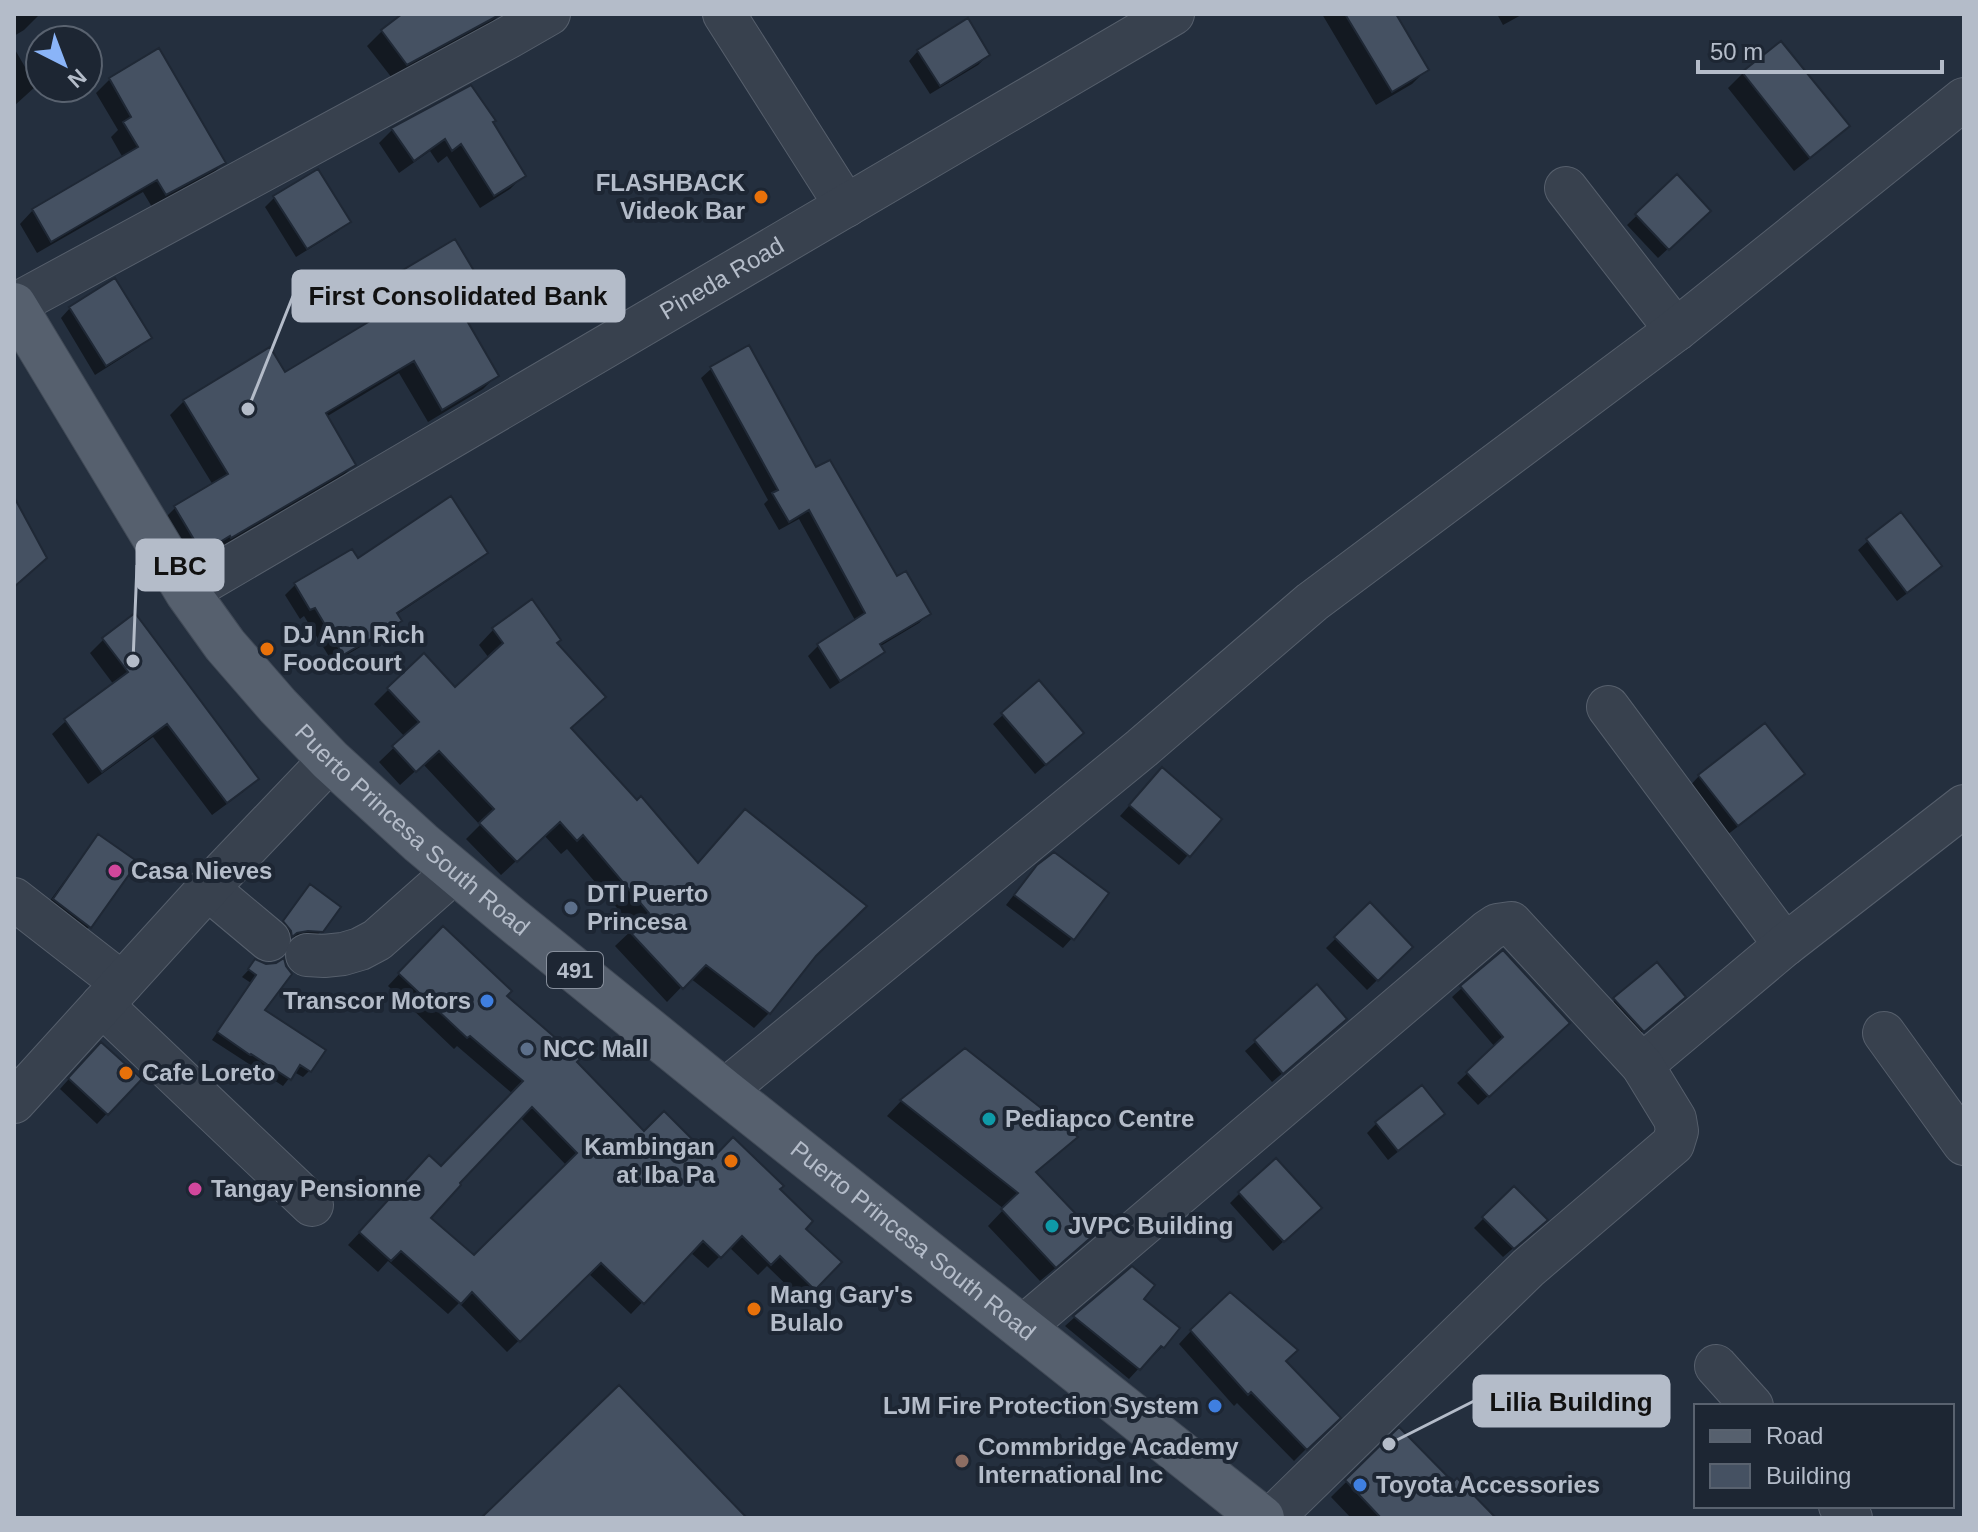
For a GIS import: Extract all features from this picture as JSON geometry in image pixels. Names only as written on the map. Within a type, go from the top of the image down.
[{"type":"main road","name":"Puerto Princesa South Road","points":[[14,305],[187,592],[225,645],[330,760],[455,871],[724,1091],[1262,1518]]},
{"type":"street","points":[[14,305],[549,14]]},
{"type":"street","points":[[724,14],[846,206]]},
{"type":"street","name":"Pineda Road","points":[[187,592],[1173,14]]},
{"type":"street","points":[[724,1091],[1142,748],[1312,602],[1676,330],[1964,99]]},
{"type":"street","points":[[1566,188],[1676,330]]},
{"type":"street","points":[[1608,707],[1785,945]]},
{"type":"street","points":[[14,1102],[330,760]]},
{"type":"street","points":[[1642,1065],[1785,945],[1964,806]]},
{"type":"street","points":[[208,889],[288,947],[324,956],[360,949],[377,940],[455,871]]},
{"type":"street","points":[[14,899],[112,994],[312,1205]]},
{"type":"street","points":[[1023,1327],[1497,925],[1511,923],[1642,1065],[1675,1119],[1677,1131],[1673,1144],[1528,1268],[1272,1518]]},
{"type":"street","points":[[1884,1033],[1964,1144]]},
{"type":"street","points":[[1716,1366],[1750,1404]]},
{"type":"building","points":[[402,14],[501,14],[407,65],[381,30]]},
{"type":"building","points":[[1345,14],[1396,14],[1429,70],[1392,92]]},
{"type":"building","points":[[968,18],[990,55],[940,86],[917,50]]},
{"type":"building","points":[[1781,41],[1850,126],[1810,158],[1742,72]]},
{"type":"building","points":[[159,48],[226,163],[166,195],[157,180],[51,242],[32,209],[138,147],[123,122],[131,117],[109,78]]},
{"type":"building","points":[[471,85],[496,121],[493,122],[526,176],[494,196],[461,144],[452,151],[445,139],[414,161],[391,128]]},
{"type":"building","points":[[318,169],[351,222],[307,249],[273,196]]},
{"type":"building","points":[[1677,174],[1711,211],[1669,250],[1635,214]]},
{"type":"building","points":[[455,239],[489,296],[462,312],[499,376],[442,410],[414,361],[326,413],[356,465],[202,553],[174,506],[228,474],[183,400],[270,347],[285,372],[385,312],[371,289]]},
{"type":"building","points":[[115,278],[152,338],[106,366],[69,307]]},
{"type":"building","points":[[749,345],[816,467],[830,460],[897,576],[906,571],[931,614],[880,644],[885,652],[840,681],[817,644],[865,613],[809,510],[789,522],[772,493],[778,490],[710,367]]},
{"type":"building","points":[[451,496],[488,553],[397,613],[402,621],[343,655],[315,608],[310,610],[294,583],[352,549],[358,558]]},
{"type":"building","points":[[14,497],[47,558],[14,587]]},
{"type":"building","points":[[1901,512],[1942,566],[1907,593],[1866,539]]},
{"type":"building","points":[[532,599],[561,640],[557,643],[606,697],[571,728],[637,800],[641,796],[698,863],[745,809],[867,906],[816,956],[770,1014],[706,965],[683,989],[628,930],[649,913],[583,835],[577,841],[560,822],[517,862],[479,823],[494,809],[439,751],[416,772],[392,746],[419,722],[387,688],[424,653],[455,687],[503,643],[492,628]]},
{"type":"building","points":[[135,613],[259,779],[227,803],[167,724],[102,772],[64,719],[128,672],[102,638]]},
{"type":"building","points":[[1039,680],[1084,733],[1046,765],[1001,713]]},
{"type":"building","points":[[1765,723],[1805,774],[1738,826],[1698,775]]},
{"type":"building","points":[[1162,767],[1222,819],[1190,857],[1129,805]]},
{"type":"building","points":[[98,834],[138,862],[91,928],[53,899]]},
{"type":"building","points":[[1054,852],[1109,893],[1074,940],[1014,895],[1037,865]]},
{"type":"building","points":[[310,884],[341,907],[323,932],[308,931],[292,937],[283,921]]},
{"type":"building","points":[[1370,902],[1413,947],[1378,981],[1334,937]]},
{"type":"building","points":[[443,926],[512,991],[507,996],[580,1059],[577,1062],[644,1131],[664,1111],[712,1159],[733,1137],[784,1186],[780,1189],[813,1221],[806,1229],[842,1262],[815,1290],[780,1256],[771,1265],[742,1236],[721,1258],[703,1241],[644,1304],[601,1263],[520,1342],[472,1292],[461,1304],[401,1251],[391,1261],[359,1232],[429,1155],[441,1166],[523,1081],[470,1036],[467,1038],[398,973]],"holes":[[[532,1107],[577,1153],[474,1255],[431,1218]]]},
{"type":"building","points":[[1503,950],[1570,1023],[1489,1097],[1466,1072],[1503,1037],[1460,986]]},
{"type":"building","points":[[284,958],[292,974],[265,1010],[326,1050],[311,1072],[300,1065],[291,1080],[217,1032],[256,975],[248,969],[255,959],[266,964]]},
{"type":"building","points":[[1657,962],[1686,997],[1644,1032],[1613,998]]},
{"type":"building","points":[[1317,984],[1347,1019],[1283,1074],[1254,1040]]},
{"type":"building","points":[[101,1042],[142,1079],[108,1115],[68,1078]]},
{"type":"building","name":"Pediapco Centre","points":[[965,1048],[1078,1137],[1036,1172],[1095,1234],[1056,1268],[1001,1209],[1018,1193],[900,1100]]},
{"type":"building","points":[[1422,1085],[1445,1114],[1398,1151],[1375,1122]]},
{"type":"building","points":[[1276,1158],[1322,1208],[1284,1242],[1238,1192]]},
{"type":"building","points":[[1514,1186],[1548,1220],[1514,1249],[1482,1217]]},
{"type":"building","points":[[1132,1266],[1155,1285],[1144,1299],[1180,1328],[1140,1370],[1073,1316]]},
{"type":"building","points":[[1230,1292],[1298,1350],[1286,1361],[1341,1418],[1307,1450],[1251,1392],[1248,1395],[1190,1330]]},
{"type":"building","points":[[619,1385],[747,1518],[481,1518]]},
{"type":"building","points":[[1399,1427],[1453,1482],[1457,1478],[1496,1518],[1381,1518],[1345,1480]]},
{"type":"place","name":"FLASHBACK Videok Bar","points":[[761,197]]},
{"type":"place","name":"First Consolidated Bank","points":[[248,409]]},
{"type":"place","name":"DJ Ann Rich Foodcourt","points":[[267,649]]},
{"type":"place","name":"LBC","points":[[133,661]]},
{"type":"place","name":"Casa Nieves","points":[[115,871]]},
{"type":"place","name":"DTI Puerto Princesa","points":[[571,908]]},
{"type":"place","name":"Transcor Motors","points":[[487,1001]]},
{"type":"place","name":"NCC Mall","points":[[527,1049]]},
{"type":"place","name":"Cafe Loreto","points":[[126,1073]]},
{"type":"place","name":"Pediapco Centre","points":[[989,1119]]},
{"type":"place","name":"Kambingan at Iba Pa","points":[[731,1161]]},
{"type":"place","name":"Tangay Pensionne","points":[[195,1189]]},
{"type":"place","name":"JVPC Building","points":[[1052,1226]]},
{"type":"place","name":"Mang Gary's Bulalo","points":[[754,1309]]},
{"type":"place","name":"LJM Fire Protection System","points":[[1215,1406]]},
{"type":"place","name":"Lilia Building","points":[[1389,1444]]},
{"type":"place","name":"Commbridge Academy International Inc","points":[[962,1461]]},
{"type":"place","name":"Toyota Accessories","points":[[1360,1485]]}]
